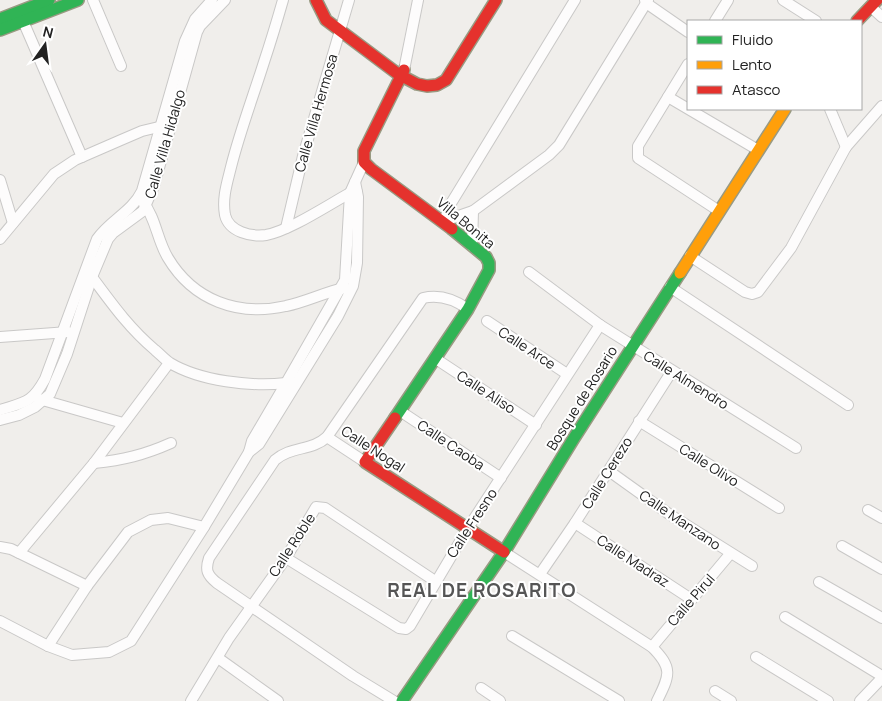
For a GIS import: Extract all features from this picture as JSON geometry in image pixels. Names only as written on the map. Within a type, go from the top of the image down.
[{"type":"main road","points":[[0,30],[50,0]]},
{"type":"main road","points":[[0,19],[22,16],[78,0]]},
{"type":"main road","points":[[316,0],[326,20],[340,27],[402,74],[428,86],[441,84],[446,80],[496,0]]},
{"type":"main road","points":[[324,0],[340,27]]},
{"type":"main road","points":[[402,74],[427,77],[440,73],[485,0]]},
{"type":"main road","points":[[859,20],[874,3]]},
{"type":"main road","points":[[364,162],[364,151],[402,74]]},
{"type":"main road","name":"Bosque de Rosario","points":[[402,701],[504,552],[632,346],[784,110]]},
{"type":"main road","name":"Villa Bonita","points":[[364,162],[444,221],[486,257],[489,263],[489,270],[468,309],[365,462]]},
{"type":"main road","name":"Calle Nogal","points":[[365,462],[504,552]]},
{"type":"street","points":[[93,0],[122,66]]},
{"type":"street","name":"Calle Villa Hidalgo","points":[[0,420],[19,415],[35,407],[45,379],[69,332],[108,239],[113,233],[139,215],[146,206],[154,186],[185,41],[190,27],[212,0]]},
{"type":"street","name":"Calle Villa Hidalgo","points":[[69,332],[97,239],[113,222],[131,208],[139,197],[166,125],[197,32],[200,26],[225,0]]},
{"type":"street","points":[[283,0],[265,61],[239,134],[224,195],[226,217],[231,226],[239,232],[265,235],[286,228],[354,189]]},
{"type":"street","name":"Calle Villa Hermosa","points":[[286,228],[303,156],[349,0]]},
{"type":"street","points":[[402,74],[418,0]]},
{"type":"street","points":[[444,221],[450,205],[575,0]]},
{"type":"street","points":[[716,20],[728,0]]},
{"type":"street","points":[[782,0],[814,20]]},
{"type":"street","points":[[444,221],[473,212],[549,155],[558,145],[646,1],[687,31]]},
{"type":"street","points":[[874,3],[882,17]]},
{"type":"street","points":[[22,16],[82,157]]},
{"type":"street","points":[[687,66],[638,146],[638,158],[719,210]]},
{"type":"street","points":[[668,97],[687,108]]},
{"type":"street","points":[[690,256],[745,292],[752,294],[758,292],[791,248],[846,147],[882,106]]},
{"type":"street","points":[[690,110],[758,150]]},
{"type":"street","points":[[830,110],[846,147]]},
{"type":"street","points":[[0,239],[54,174],[82,157],[142,131],[166,125]]},
{"type":"street","points":[[0,622],[48,646],[72,655],[109,652],[131,641],[204,527],[249,452],[252,441],[342,288],[346,278],[354,189],[364,162]]},
{"type":"street","points":[[0,180],[13,223]]},
{"type":"street","points":[[249,452],[258,446],[295,388],[338,316],[353,286],[357,263],[354,189]]},
{"type":"street","points":[[139,197],[146,206],[166,256],[180,276],[203,295],[248,309],[263,309],[286,306],[353,286]]},
{"type":"street","points":[[472,246],[473,212]]},
{"type":"street","name":"Calle Almendro","points":[[530,272],[600,325],[796,448]]},
{"type":"street","points":[[92,277],[125,322],[140,338],[169,362],[204,376],[235,382],[273,385],[286,384]]},
{"type":"street","points":[[670,287],[848,405]]},
{"type":"street","points":[[327,437],[423,298],[433,296],[445,298],[457,301],[468,309]]},
{"type":"street","name":"Calle Arce","points":[[486,321],[568,374]]},
{"type":"street","name":"Calle Fresno","points":[[286,558],[399,628],[410,626],[468,528],[600,325]]},
{"type":"street","points":[[0,337],[69,332]]},
{"type":"street","name":"Calle Aliso","points":[[436,359],[536,425]]},
{"type":"street","points":[[20,553],[94,463],[169,362]]},
{"type":"street","name":"Calle Cerezo","points":[[540,574],[609,471],[672,371]]},
{"type":"street","points":[[0,410],[38,399],[123,423]]},
{"type":"street","name":"Calle Caoba","points":[[400,412],[501,478]]},
{"type":"street","name":"Calle Olivo","points":[[639,422],[779,508]]},
{"type":"street","name":"Calle Nogal","points":[[365,462],[327,437],[317,445],[287,451],[275,460],[208,558],[206,570],[208,576],[250,607],[394,701]]},
{"type":"street","points":[[94,463],[146,454],[171,444]]},
{"type":"street","name":"Calle Manzano","points":[[609,471],[669,514],[730,554],[752,566]]},
{"type":"street","name":"Calle Roble","points":[[191,701],[250,607],[286,558],[316,507],[321,506],[436,582]]},
{"type":"street","points":[[868,510],[882,518]]},
{"type":"street","points":[[48,646],[87,586],[128,532],[151,520],[168,518],[204,527]]},
{"type":"street","name":"Calle Madraz","points":[[575,523],[691,598]]},
{"type":"street","points":[[842,546],[882,569]]},
{"type":"street","points":[[0,547],[20,553],[87,586]]},
{"type":"street","name":"Calle Nogal","points":[[504,552],[652,647],[664,659],[667,671],[666,683],[657,701]]},
{"type":"street","name":"Calle Pirul","points":[[652,647],[691,598],[730,554]]},
{"type":"street","points":[[819,582],[882,618]]},
{"type":"street","points":[[785,617],[882,677],[860,701]]},
{"type":"street","points":[[512,636],[619,701]]},
{"type":"street","points":[[756,657],[828,701]]},
{"type":"street","points":[[218,658],[278,701]]},
{"type":"street","points":[[481,688],[500,701]]},
{"type":"street","points":[[715,691],[731,701]]},
{"type":"traffic: fast","points":[[0,19],[49,0]]},
{"type":"traffic: fast","points":[[0,30],[78,0]]},
{"type":"traffic: fast","points":[[395,418],[468,309],[489,270],[489,263],[486,257],[452,229]]},
{"type":"traffic: fast","points":[[402,701],[504,552],[574,438],[680,273]]},
{"type":"traffic: slow","points":[[680,273],[784,110]]},
{"type":"traffic: jam","points":[[316,0],[326,20],[398,74],[417,84],[427,86],[437,85],[446,80],[496,0]]},
{"type":"traffic: jam","points":[[858,20],[877,0]]},
{"type":"traffic: jam","points":[[404,70],[364,151],[364,162],[452,229]]},
{"type":"traffic: jam","points":[[395,418],[365,462],[504,552]]},
{"type":"district","name":"REAL DE ROSARITO","points":[[482,590]]}]
